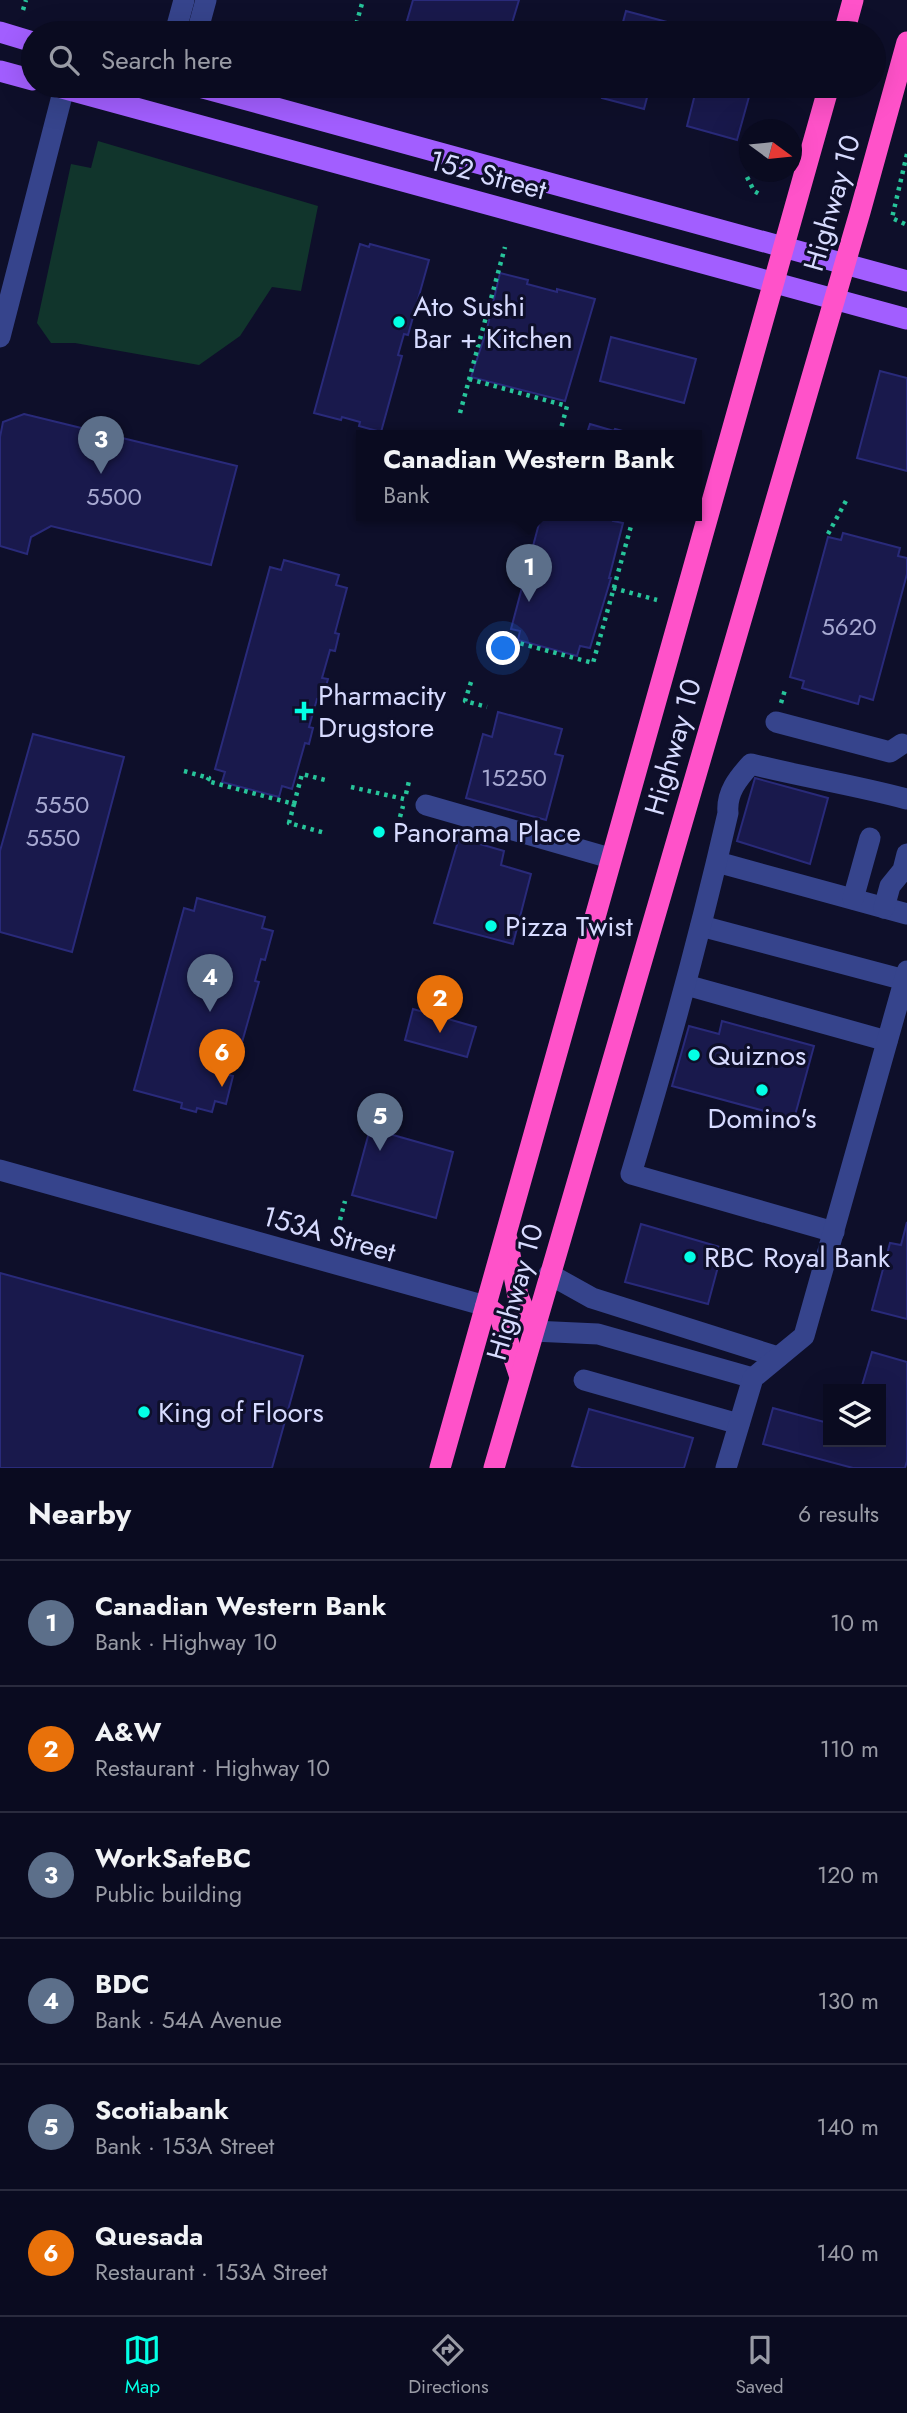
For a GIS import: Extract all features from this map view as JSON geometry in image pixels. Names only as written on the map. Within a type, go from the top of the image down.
[{"type":"highway","points":[[847,21],[853,0]]},
{"type":"highway","name":"Highway 10","points":[[494,1468],[907,42]]},
{"type":"highway","name":"Highway 10","points":[[440,1468],[826,98]]},
{"type":"highway","points":[[506,1233],[518,1296],[533,1331]]},
{"type":"highway","points":[[486,1306],[500,1317],[520,1377]]},
{"type":"main road","points":[[0,32],[21,38]]},
{"type":"main road","points":[[0,71],[21,77]]},
{"type":"main road","name":"152 Street","points":[[99,98],[907,319]]},
{"type":"main road","name":"152 Street","points":[[240,98],[907,281]]},
{"type":"street","points":[[178,21],[184,0]]},
{"type":"street","points":[[200,21],[206,0]]},
{"type":"street","points":[[0,337],[56,98]]},
{"type":"street","points":[[776,722],[890,752],[905,739]]},
{"type":"street","points":[[834,1232],[631,1174],[686,985],[735,781],[751,764],[821,781],[846,783],[907,799]]},
{"type":"street","points":[[426,805],[610,858]]},
{"type":"street","points":[[853,900],[870,838]]},
{"type":"street","points":[[884,908],[890,886],[902,870],[907,854]]},
{"type":"street","points":[[717,862],[907,914]]},
{"type":"street","points":[[701,926],[906,976],[804,1336],[753,1378],[726,1468]]},
{"type":"street","points":[[686,985],[887,1041]]},
{"type":"street","name":"153A Street","points":[[0,1170],[486,1306]]},
{"type":"street","points":[[549,1274],[592,1298],[778,1357]]},
{"type":"street","points":[[533,1331],[598,1335],[753,1378]]},
{"type":"street","points":[[584,1380],[739,1423]]},
{"type":"path","points":[[23,10],[26,0]]},
{"type":"path","points":[[357,21],[363,0]]},
{"type":"path","points":[[907,154],[892,218],[907,225]]},
{"type":"path","points":[[750,182],[754,191],[761,195]]},
{"type":"path","points":[[460,413],[505,247]]},
{"type":"path","points":[[469,379],[567,406],[561,430]]},
{"type":"path","points":[[828,534],[847,499]]},
{"type":"path","points":[[504,639],[593,663],[631,526]]},
{"type":"path","points":[[614,588],[657,600]]},
{"type":"path","points":[[471,682],[465,701],[487,707]]},
{"type":"path","points":[[184,771],[209,778],[207,781],[294,804]]},
{"type":"path","points":[[325,833],[289,823],[302,774],[326,780]]},
{"type":"path","points":[[351,787],[404,799]]},
{"type":"path","points":[[340,1220],[345,1201]]},
{"type":"green space","points":[[98,141],[318,206],[301,291],[272,287],[240,336],[199,365],[75,343],[51,343],[37,323],[71,164],[91,168]]},
{"type":"building","points":[[413,0],[519,0],[513,21],[407,21]]},
{"type":"building","points":[[626,11],[663,21],[623,21]]},
{"type":"building","points":[[602,98],[647,98],[644,109]]},
{"type":"building","points":[[694,98],[749,98],[743,119],[739,119],[737,140],[687,126]]},
{"type":"building","points":[[360,244],[369,247],[370,244],[429,260],[408,335],[404,334],[398,355],[402,356],[382,430],[359,426],[360,422],[342,417],[341,420],[314,413]]},
{"type":"building","points":[[500,273],[528,280],[527,284],[595,299],[565,401],[471,377],[487,329]]},
{"type":"building","points":[[611,337],[696,359],[684,403],[600,381]]},
{"type":"building","points":[[880,371],[907,378],[907,471],[857,458]]},
{"type":"building","points":[[24,414],[237,466],[211,565],[51,526],[31,537],[27,554],[0,546],[0,437],[3,422]]},
{"type":"building","points":[[590,424],[611,430],[588,430]]},
{"type":"building","points":[[540,521],[623,523],[611,578],[590,648],[580,646],[577,656],[518,640],[520,631],[511,629]]},
{"type":"building","points":[[843,533],[900,548],[898,556],[907,558],[907,574],[873,700],[860,696],[858,704],[802,688],[804,681],[790,677],[828,537],[841,540]]},
{"type":"building","points":[[284,560],[339,575],[336,585],[347,588],[335,633],[339,634],[335,651],[330,650],[322,678],[328,679],[322,701],[317,699],[309,727],[313,728],[309,744],[305,743],[292,789],[282,786],[279,797],[222,782],[225,772],[215,769],[270,567],[281,570]]},
{"type":"building","points":[[498,712],[562,729],[555,754],[563,756],[546,820],[466,798],[483,734],[492,737]]},
{"type":"building","points":[[33,734],[124,757],[72,952],[0,932],[0,851]]},
{"type":"building","points":[[755,778],[828,798],[810,864],[737,841]]},
{"type":"building","points":[[459,838],[504,851],[501,865],[531,874],[513,944],[434,923]]},
{"type":"building","points":[[197,898],[265,917],[262,928],[273,931],[265,960],[261,959],[255,981],[259,982],[239,1053],[235,1052],[229,1075],[233,1076],[226,1104],[215,1101],[212,1112],[181,1108],[182,1103],[134,1090],[184,908],[194,911]]},
{"type":"building","points":[[413,1009],[476,1027],[467,1057],[405,1040]]},
{"type":"building","points":[[722,1021],[814,1046],[794,1119],[672,1086],[689,1026],[719,1034]]},
{"type":"building","points":[[381,1111],[398,1116],[393,1135],[453,1152],[436,1218],[352,1195],[370,1129],[376,1130]]},
{"type":"building","points":[[907,1222],[907,1319],[872,1310],[890,1243],[901,1245]]},
{"type":"building","points":[[641,1224],[723,1248],[708,1304],[625,1282]]},
{"type":"building","name":"King of Floors","points":[[0,1273],[303,1356],[272,1468],[0,1468]]},
{"type":"building","points":[[872,1352],[907,1362],[905,1468],[853,1468],[763,1444],[773,1408],[823,1422],[823,1447],[886,1447],[886,1384],[862,1384]]},
{"type":"building","points":[[589,1409],[693,1438],[684,1468],[572,1466]]},
{"type":"place","name":"Ato Sushi Bar + Kitchen","points":[[399,322]]},
{"type":"place","name":"WorkSafeBC","points":[[101,474]]},
{"type":"place","name":"Canadian Western Bank","points":[[529,602]]},
{"type":"place","name":"Pharmacity Drugstore","points":[[304,711]]},
{"type":"place","name":"Panorama Place","points":[[379,832]]},
{"type":"place","name":"Pizza Twist","points":[[491,926]]},
{"type":"place","name":"BDC","points":[[210,1012]]},
{"type":"place","name":"A&W","points":[[440,1033]]},
{"type":"place","name":"Quiznos","points":[[694,1055]]},
{"type":"place","name":"Quesada","points":[[222,1087]]},
{"type":"place","name":"Domino's","points":[[762,1090]]},
{"type":"place","name":"Scotiabank","points":[[380,1151]]},
{"type":"place","name":"RBC Royal Bank","points":[[690,1257]]},
{"type":"place","name":"King of Floors","points":[[144,1412]]}]
